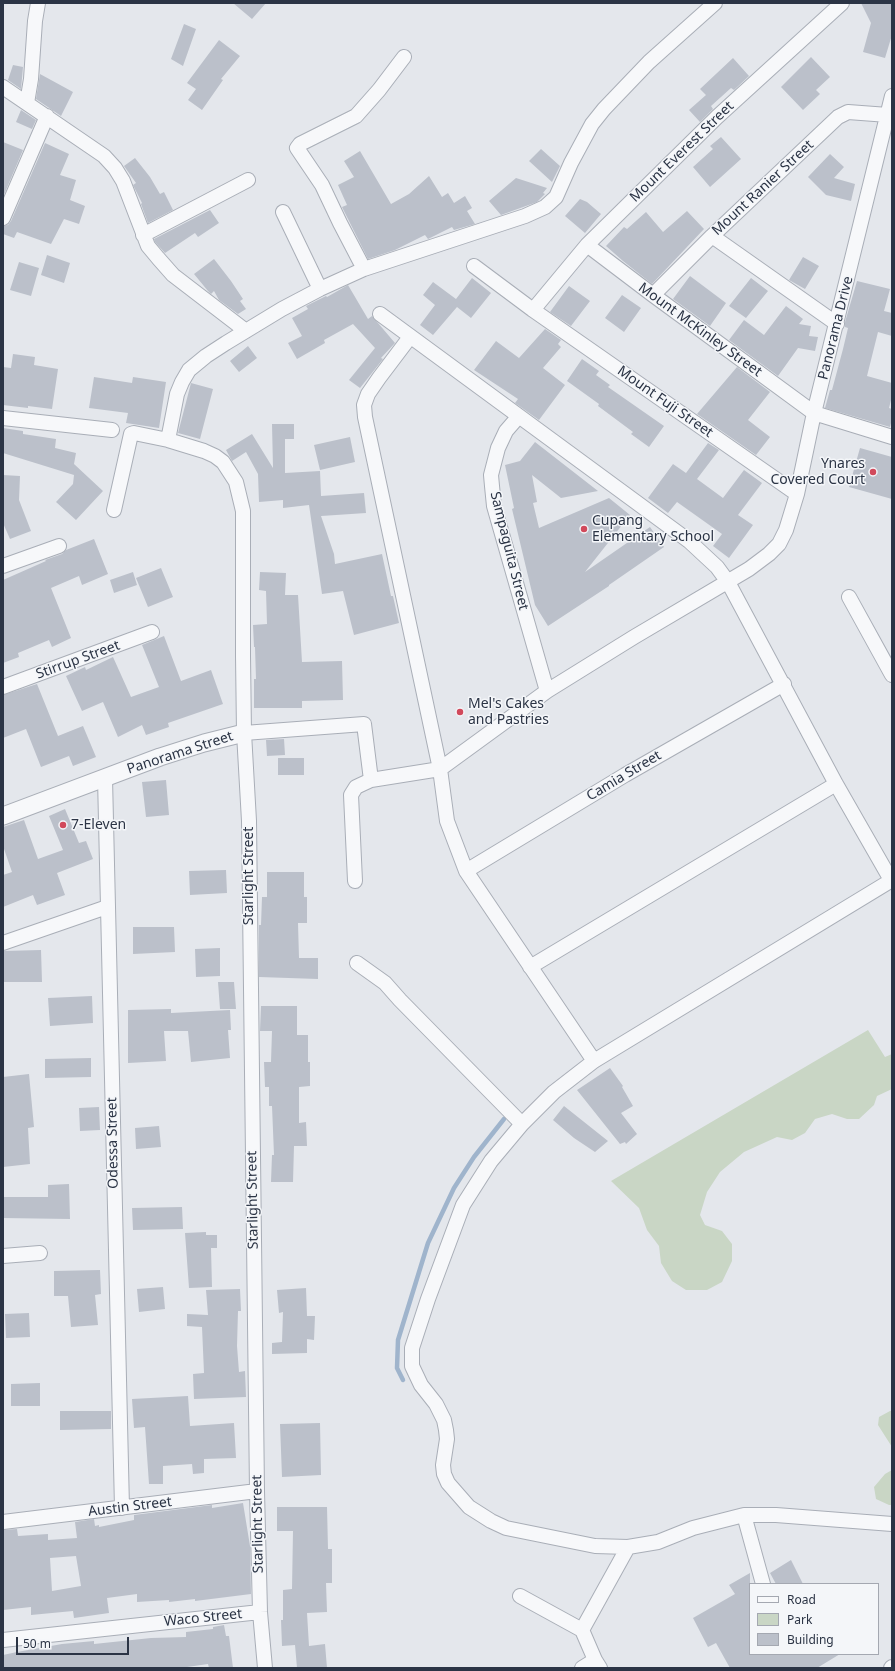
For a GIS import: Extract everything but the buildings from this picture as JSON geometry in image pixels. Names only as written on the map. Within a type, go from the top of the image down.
[{"type":"street","points":[[27,103],[31,79],[35,21],[38,3]]},
{"type":"street","points":[[168,440],[178,394],[182,382],[189,370],[206,356],[246,331],[282,309],[320,289],[364,269],[525,216],[545,207],[556,197],[571,163],[592,124],[604,109],[649,62],[715,3]]},
{"type":"street","name":"Mount Everest Street","points":[[533,310],[587,245],[717,118],[842,3]]},
{"type":"street","points":[[364,269],[322,185],[297,148],[300,144],[356,116],[379,90],[404,57]]},
{"type":"street","points":[[3,87],[104,156],[115,168],[123,181],[148,246],[173,275],[246,331]]},
{"type":"street","name":"Panorama Drive","points":[[440,769],[547,691],[749,569],[769,554],[779,544],[786,530],[797,494],[814,413],[892,96]]},
{"type":"street","name":"Mount Ranier Street","points":[[653,295],[712,236],[838,117],[848,112],[888,115]]},
{"type":"street","points":[[3,218],[47,116]]},
{"type":"street","points":[[143,235],[248,180]]},
{"type":"street","points":[[283,212],[320,289]]},
{"type":"street","points":[[712,236],[837,324]]},
{"type":"street","name":"Mount McKinley Street","points":[[587,245],[814,413],[892,437]]},
{"type":"street","name":"Mount Fuji Street","points":[[474,266],[533,310],[797,494]]},
{"type":"street","points":[[380,314],[706,555],[728,582],[784,684],[836,784],[892,880],[594,1061],[554,1092],[522,1124],[491,1161],[463,1205],[428,1299],[412,1348],[412,1366],[421,1385],[436,1404],[444,1420],[447,1439],[443,1465],[444,1474],[448,1483],[469,1507],[491,1521],[506,1528],[595,1546],[628,1547],[658,1542],[693,1528],[744,1515],[776,1515],[892,1524]]},
{"type":"street","points":[[410,337],[368,394],[364,405],[365,417],[440,769],[448,821],[466,871],[594,1061]]},
{"type":"street","name":"Sampaguita Street","points":[[519,416],[506,431],[498,448],[491,475],[494,506],[547,691]]},
{"type":"street","points":[[3,418],[112,430]]},
{"type":"street","name":"Starlight Street","points":[[114,510],[131,434],[134,433],[168,440],[204,451],[219,459],[230,470],[236,482],[243,511],[244,733],[249,821],[257,1491],[260,1612],[265,1668]]},
{"type":"street","points":[[3,566],[59,546]]},
{"type":"street","points":[[849,597],[892,674]]},
{"type":"street","name":"Stirrup Street","points":[[3,687],[152,632]]},
{"type":"street","name":"Camia Street","points":[[466,871],[625,775],[784,684]]},
{"type":"street","name":"Panorama Street","points":[[3,816],[204,743],[244,733],[364,724],[371,780]]},
{"type":"street","points":[[355,881],[351,795],[356,787],[371,780],[440,769]]},
{"type":"street","name":"Odessa Street","points":[[105,778],[122,1508]]},
{"type":"street","points":[[530,967],[836,784]]},
{"type":"street","points":[[3,943],[107,907]]},
{"type":"street","points":[[357,963],[385,982],[400,1000],[522,1124]]},
{"type":"street","points":[[3,1256],[40,1253]]},
{"type":"street","name":"Austin Street","points":[[3,1522],[257,1491]]},
{"type":"street","points":[[744,1515],[763,1583]]},
{"type":"street","points":[[582,1630],[628,1547]]},
{"type":"street","points":[[520,1596],[582,1630],[597,1664],[582,1668]]},
{"type":"street","name":"Waco Street","points":[[3,1640],[260,1612]]},
{"type":"green space","points":[[868,1030],[885,1057],[892,1054],[892,1089],[877,1096],[874,1105],[859,1119],[847,1119],[832,1114],[815,1119],[805,1133],[792,1140],[777,1137],[744,1152],[720,1172],[707,1192],[700,1215],[705,1225],[722,1231],[732,1244],[732,1261],[722,1282],[707,1290],[686,1290],[672,1281],[661,1263],[659,1246],[647,1230],[639,1208],[611,1181]]},
{"type":"green space","points":[[892,1411],[892,1447],[878,1425],[879,1417]]},
{"type":"green space","points":[[892,1470],[892,1505],[889,1505],[876,1499],[874,1487],[885,1474]]},
{"type":"waterway","points":[[403,1380],[397,1368],[398,1340],[428,1243],[454,1188],[474,1157],[504,1119]]},
{"type":"place","name":"Ynares Covered Court","points":[[873,472]]},
{"type":"place","name":"Cupang Elementary School","points":[[584,529]]},
{"type":"place","name":"Mel's Cakes and Pastries","points":[[460,712]]},
{"type":"place","name":"7-Eleven","points":[[63,825]]}]
